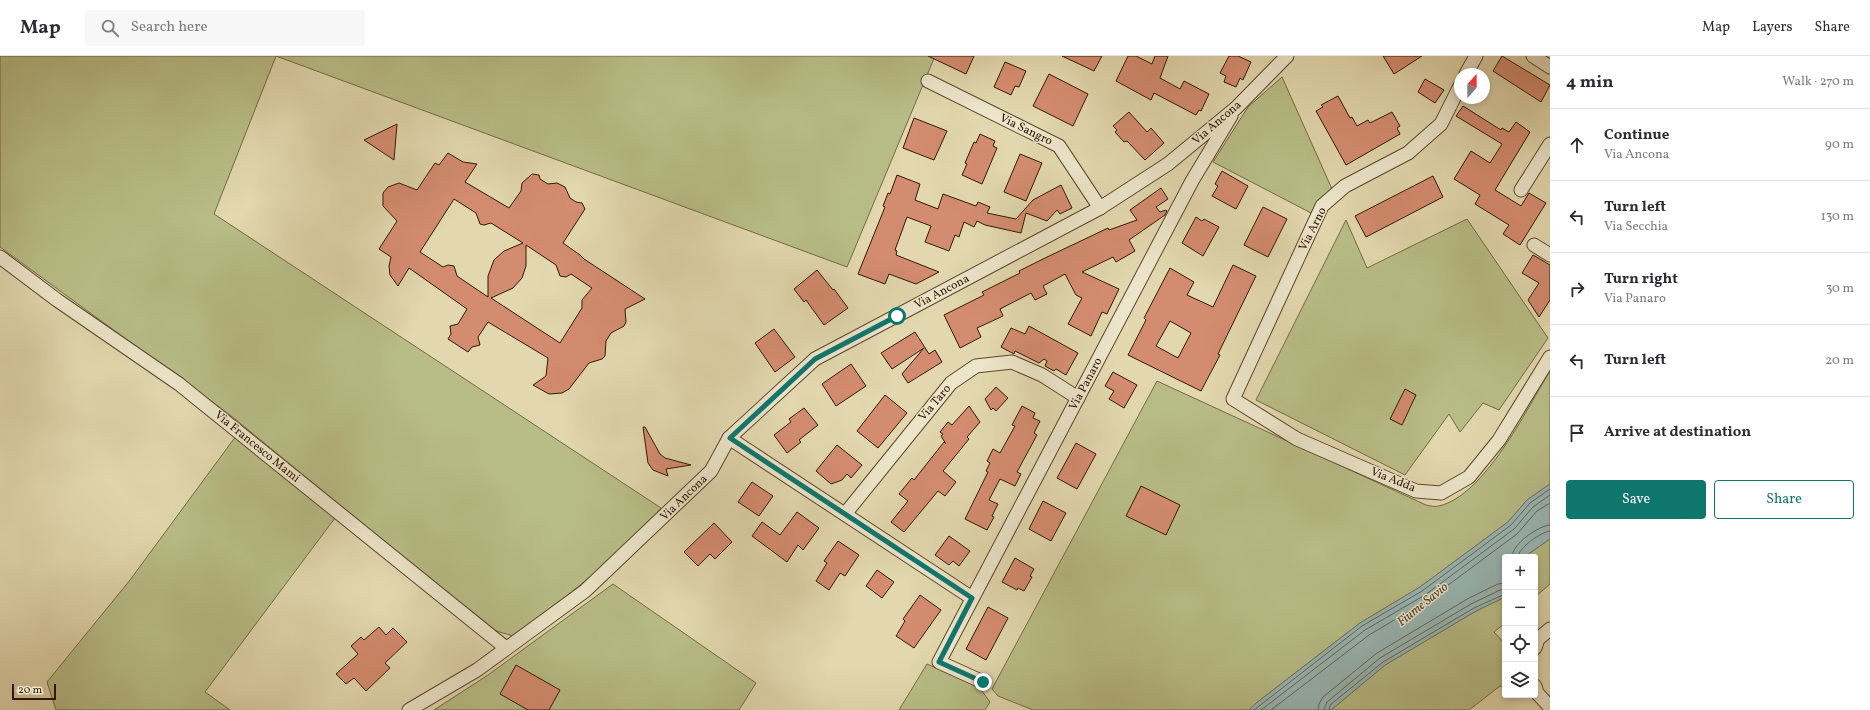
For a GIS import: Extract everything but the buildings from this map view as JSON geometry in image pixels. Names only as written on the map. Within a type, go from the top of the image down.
[{"type":"street","name":"Via Ancona","points":[[409,710],[477,670],[585,591],[654,527],[711,471],[730,438],[815,359],[1100,208],[1168,164],[1236,108],[1287,56]]},
{"type":"street","points":[[1469,68],[1476,56]]},
{"type":"street","points":[[1533,56],[1550,67]]},
{"type":"street","name":"Via Sangro","points":[[928,81],[1059,146],[1100,208]]},
{"type":"street","name":"Via Arno","points":[[1233,399],[1322,206],[1345,186],[1408,153],[1441,124],[1454,98]]},
{"type":"street","name":"Via Panaro","points":[[983,682],[939,662],[1192,181],[1236,108]]},
{"type":"street","points":[[1521,190],[1550,144]]},
{"type":"street","points":[[1534,245],[1550,255]]},
{"type":"street","name":"Via Francesco Mami","points":[[0,257],[57,300],[179,384],[506,648]]},
{"type":"street","name":"Via Adda","points":[[1233,399],[1297,439],[1416,491],[1441,492],[1469,477],[1499,440],[1550,357]]},
{"type":"street","name":"Via Taro","points":[[845,514],[951,383],[976,366],[1012,362],[1042,374],[1078,398]]},
{"type":"street","points":[[730,438],[972,598]]},
{"type":"street","points":[[1538,639],[1550,629]]},
{"type":"street","points":[[1538,694],[1550,707]]},
{"type":"green space","points":[[0,56],[276,56],[214,214],[661,508],[610,560],[572,592],[513,636],[493,630],[230,415],[0,247]]},
{"type":"green space","points":[[276,56],[935,56],[847,267]]},
{"type":"green space","points":[[1282,77],[1332,189],[1311,213],[1213,162],[1248,107]]},
{"type":"green space","points":[[1467,219],[1548,338],[1499,410],[1483,403],[1460,432],[1449,414],[1405,475],[1256,400],[1346,220],[1367,268]]},
{"type":"green space","points":[[1550,371],[1550,484],[1527,500],[1508,522],[1420,587],[1360,623],[1249,710],[1033,710],[998,696],[992,689],[1157,381],[1426,505],[1439,506],[1456,499],[1472,486],[1488,469],[1503,449]]},
{"type":"green space","points":[[236,436],[335,518],[205,692],[230,710],[56,710],[47,682],[130,580]]},
{"type":"green space","points":[[1550,539],[1550,584],[1538,594],[1538,554],[1528,554]]},
{"type":"green space","points":[[613,584],[756,683],[739,710],[434,710],[488,675]]},
{"type":"green space","points":[[1502,598],[1502,625],[1494,632],[1502,641],[1502,687],[1500,686],[1469,710],[1331,710],[1385,665],[1476,611]]},
{"type":"green space","points":[[927,664],[979,687],[990,702],[985,710],[899,710]]},
{"type":"water","name":"Fiume Savio","points":[[1550,484],[1550,539],[1528,554],[1502,554],[1502,598],[1476,611],[1385,665],[1331,710],[1249,710],[1360,623],[1420,587],[1508,522],[1527,500]]},
{"type":"route","points":[[897,316],[815,359],[730,438],[972,598],[939,662],[983,682]]}]
